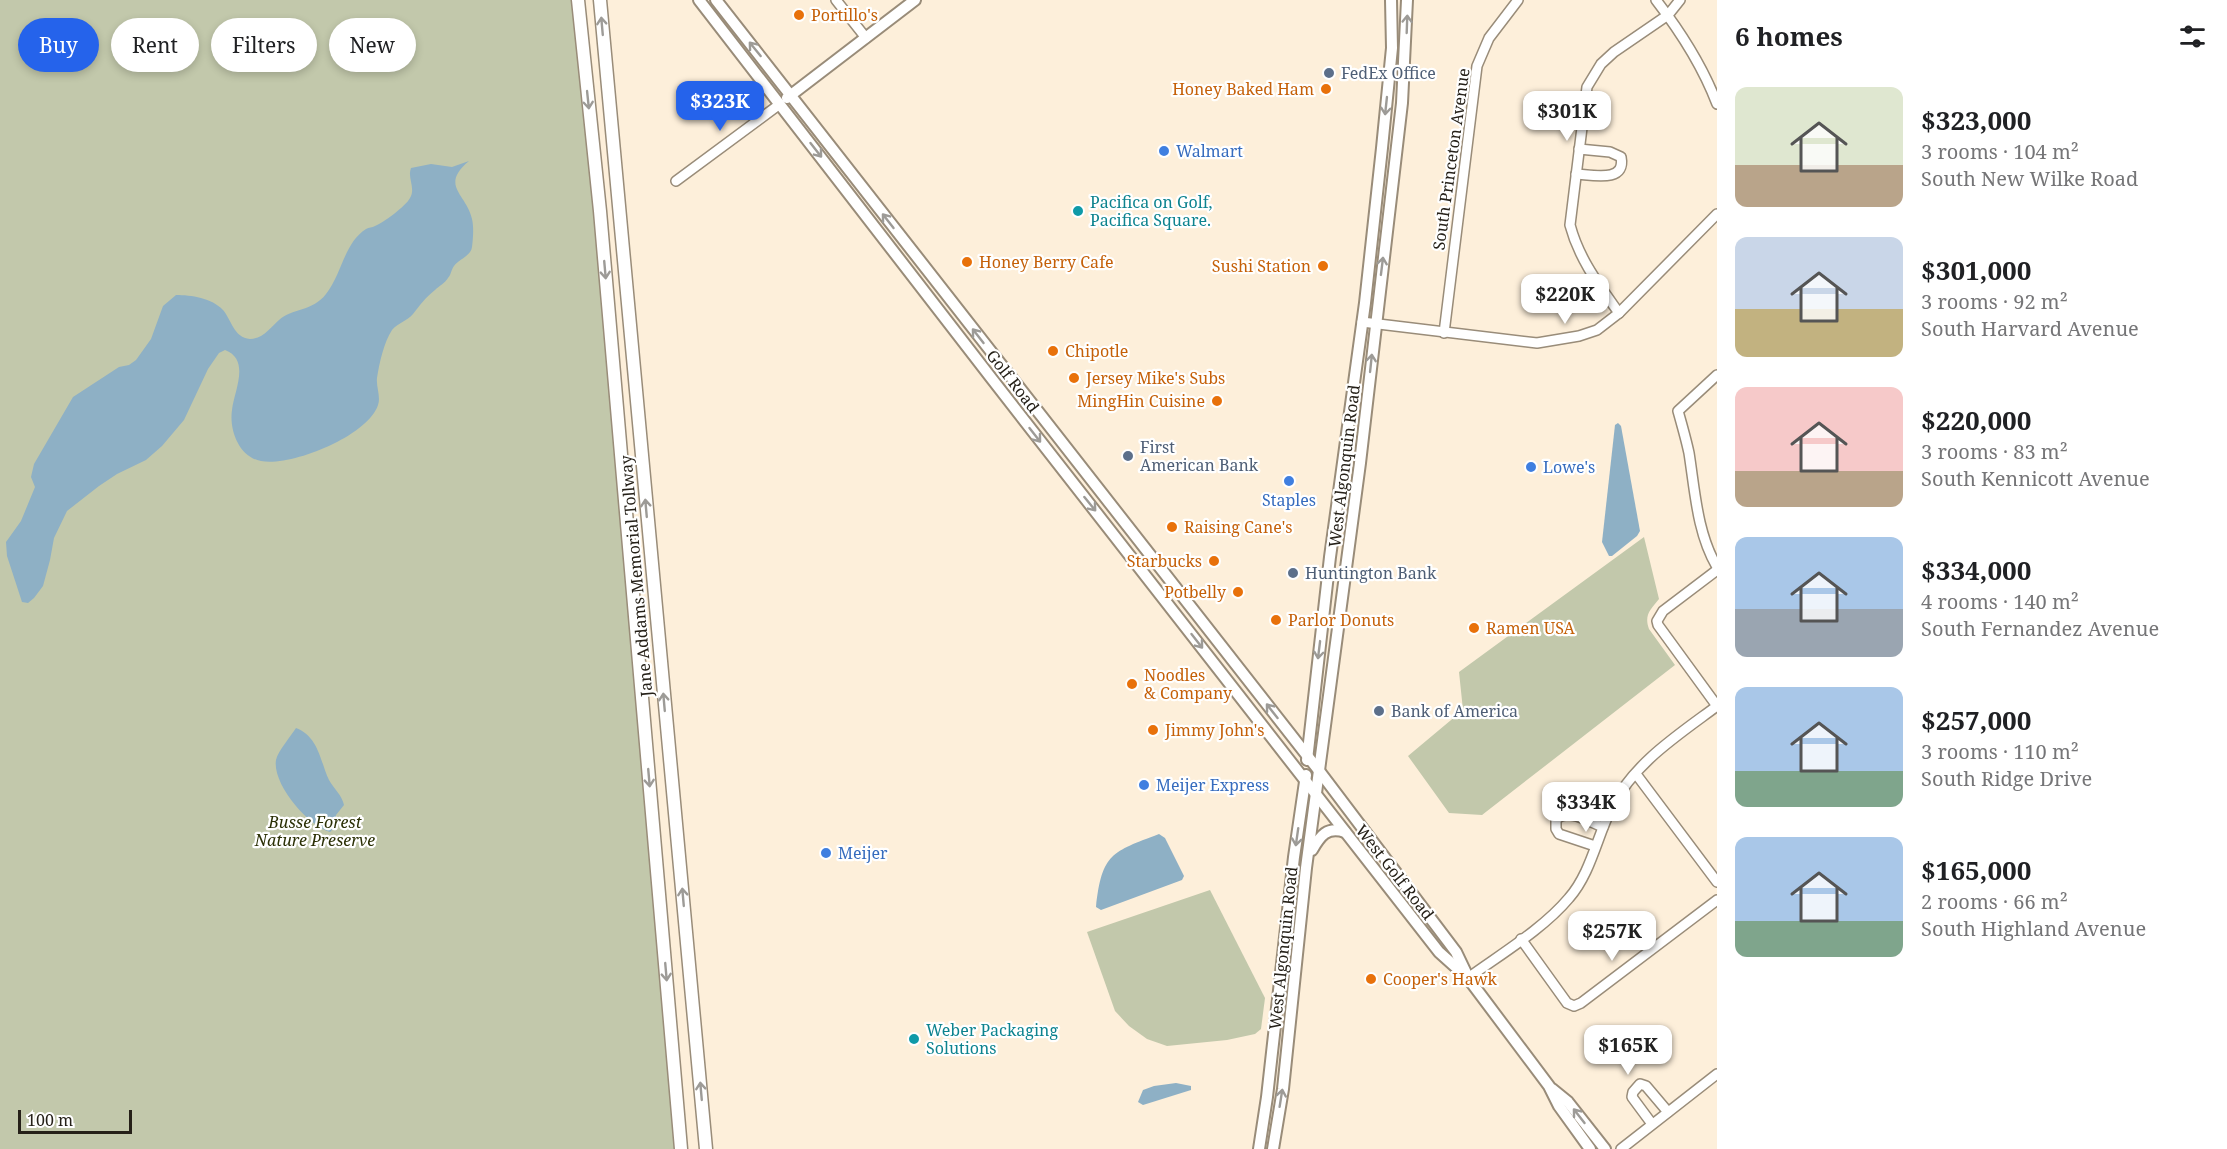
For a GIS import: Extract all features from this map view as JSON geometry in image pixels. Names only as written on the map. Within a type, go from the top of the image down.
[{"type":"highway","name":"Jane Addams Memorial Tollway","points":[[578,0],[601,221],[681,1149]]},
{"type":"highway","name":"Jane Addams Memorial Tollway","points":[[600,0],[706,1149]]},
{"type":"main road","name":"Golf Road","points":[[699,0],[998,388],[1305,779]]},
{"type":"main road","name":"Golf Road","points":[[716,0],[1320,772]]},
{"type":"main road","points":[[780,104],[915,0]]},
{"type":"main road","name":"West Algonquin Road","points":[[1259,1149],[1308,757],[1330,557],[1362,321],[1392,48],[1391,0]]},
{"type":"main road","name":"West Algonquin Road","points":[[1273,1149],[1283,1089],[1307,858],[1359,474],[1402,103],[1407,0]]},
{"type":"main road","name":"West Golf Road","points":[[1320,772],[1456,952],[1468,978]]},
{"type":"main road","name":"West Golf Road","points":[[1305,779],[1439,952],[1468,978],[1550,1086],[1568,1102],[1605,1149]]},
{"type":"main road","points":[[1307,858],[1319,837],[1325,832],[1338,830],[1345,832]]},
{"type":"main road","name":"West Golf Road","points":[[1550,1086],[1559,1106],[1590,1149]]},
{"type":"street","points":[[836,0],[866,38]]},
{"type":"street","name":"South Princeton Avenue","points":[[1444,333],[1477,66],[1489,38],[1518,0]]},
{"type":"street","points":[[1656,0],[1668,15],[1709,84],[1717,104]]},
{"type":"street","points":[[1619,313],[1575,246],[1570,225],[1587,87],[1601,64],[1614,52],[1668,15],[1680,0]]},
{"type":"street","points":[[676,182],[780,104]]},
{"type":"street","points":[[1576,174],[1613,176],[1623,165],[1621,157],[1610,152],[1580,149]]},
{"type":"street","points":[[1362,321],[1538,343],[1579,336],[1597,330],[1619,313],[1717,214]]},
{"type":"street","points":[[1468,978],[1557,911],[1570,897],[1582,878],[1613,805],[1636,774],[1660,749],[1717,706],[1658,625],[1663,611],[1717,568],[1706,549],[1693,486],[1689,451],[1678,411],[1717,375]]},
{"type":"street","points":[[1636,774],[1717,882]]},
{"type":"street","points":[[1595,846],[1560,834],[1556,829],[1556,820],[1560,816],[1570,814],[1603,827]]},
{"type":"street","points":[[1521,939],[1567,1003],[1574,1006],[1717,900]]},
{"type":"street","points":[[1621,1149],[1717,1074]]},
{"type":"street","points":[[1652,1124],[1632,1097],[1636,1087],[1640,1084],[1646,1086],[1668,1112]]},
{"type":"green space","name":"Busse Forest Nature Preserve","points":[[0,0],[578,0],[679,1149],[0,1149]]},
{"type":"green space","points":[[1644,537],[1659,599],[1649,613],[1647,620],[1649,629],[1675,665],[1482,815],[1449,813],[1408,756],[1463,710],[1459,672]]},
{"type":"green space","points":[[1210,890],[1265,998],[1261,1029],[1255,1034],[1227,1040],[1167,1046],[1147,1039],[1129,1026],[1115,1011],[1087,932]]},
{"type":"water","points":[[469,161],[460,170],[455,184],[472,219],[471,250],[456,264],[447,280],[429,295],[411,316],[392,330],[377,378],[379,402],[371,417],[360,428],[327,447],[309,454],[274,462],[253,458],[237,442],[232,426],[232,410],[239,377],[237,361],[225,350],[219,353],[208,369],[184,420],[162,446],[146,460],[99,486],[67,511],[54,538],[43,586],[28,603],[22,602],[7,556],[6,542],[21,521],[35,487],[31,477],[34,464],[73,397],[119,367],[129,365],[136,360],[151,339],[163,306],[176,295],[207,300],[223,310],[240,335],[250,339],[259,337],[284,316],[315,304],[326,294],[348,250],[359,235],[389,218],[410,198],[412,194],[411,168],[431,164],[452,167]]},
{"type":"water","points":[[1618,423],[1621,426],[1640,531],[1637,536],[1609,556],[1602,542],[1615,425]]},
{"type":"water","points":[[296,728],[310,737],[314,743],[329,780],[343,801],[344,805],[336,815],[333,829],[330,832],[312,822],[293,803],[276,770],[277,756]]},
{"type":"water","points":[[1159,834],[1165,838],[1184,876],[1182,880],[1101,910],[1096,907],[1102,875],[1112,857],[1130,845]]},
{"type":"water","points":[[1176,1083],[1191,1086],[1191,1090],[1143,1105],[1138,1102],[1143,1090]]},
{"type":"place","name":"Portillo's","points":[[799,15]]},
{"type":"place","name":"FedEx Office","points":[[1329,73]]},
{"type":"place","name":"Honey Baked Ham","points":[[1326,89]]},
{"type":"place","name":"Walmart","points":[[1164,151]]},
{"type":"place","name":"Pacifica on Golf, Pacifica Square.","points":[[1078,211]]},
{"type":"place","name":"Honey Berry Cafe","points":[[967,262]]},
{"type":"place","name":"Sushi Station","points":[[1323,266]]},
{"type":"place","name":"Chipotle","points":[[1053,351]]},
{"type":"place","name":"Jersey Mike's Subs","points":[[1074,378]]},
{"type":"place","name":"MingHin Cuisine","points":[[1217,401]]},
{"type":"place","name":"First American Bank","points":[[1128,456]]},
{"type":"place","name":"Lowe's","points":[[1531,467]]},
{"type":"place","name":"Staples","points":[[1289,481]]},
{"type":"place","name":"Raising Cane's","points":[[1172,527]]},
{"type":"place","name":"Starbucks","points":[[1214,561]]},
{"type":"place","name":"Huntington Bank","points":[[1293,573]]},
{"type":"place","name":"Potbelly","points":[[1238,592]]},
{"type":"place","name":"Parlor Donuts","points":[[1276,620]]},
{"type":"place","name":"Ramen USA","points":[[1474,628]]},
{"type":"place","name":"Noodles & Company","points":[[1132,684]]},
{"type":"place","name":"Bank of America","points":[[1379,711]]},
{"type":"place","name":"Jimmy John's","points":[[1153,730]]},
{"type":"place","name":"Meijer Express","points":[[1144,785]]},
{"type":"place","name":"Meijer","points":[[826,853]]},
{"type":"place","name":"Cooper's Hawk","points":[[1371,979]]},
{"type":"place","name":"Weber Packaging Solutions","points":[[914,1039]]}]
